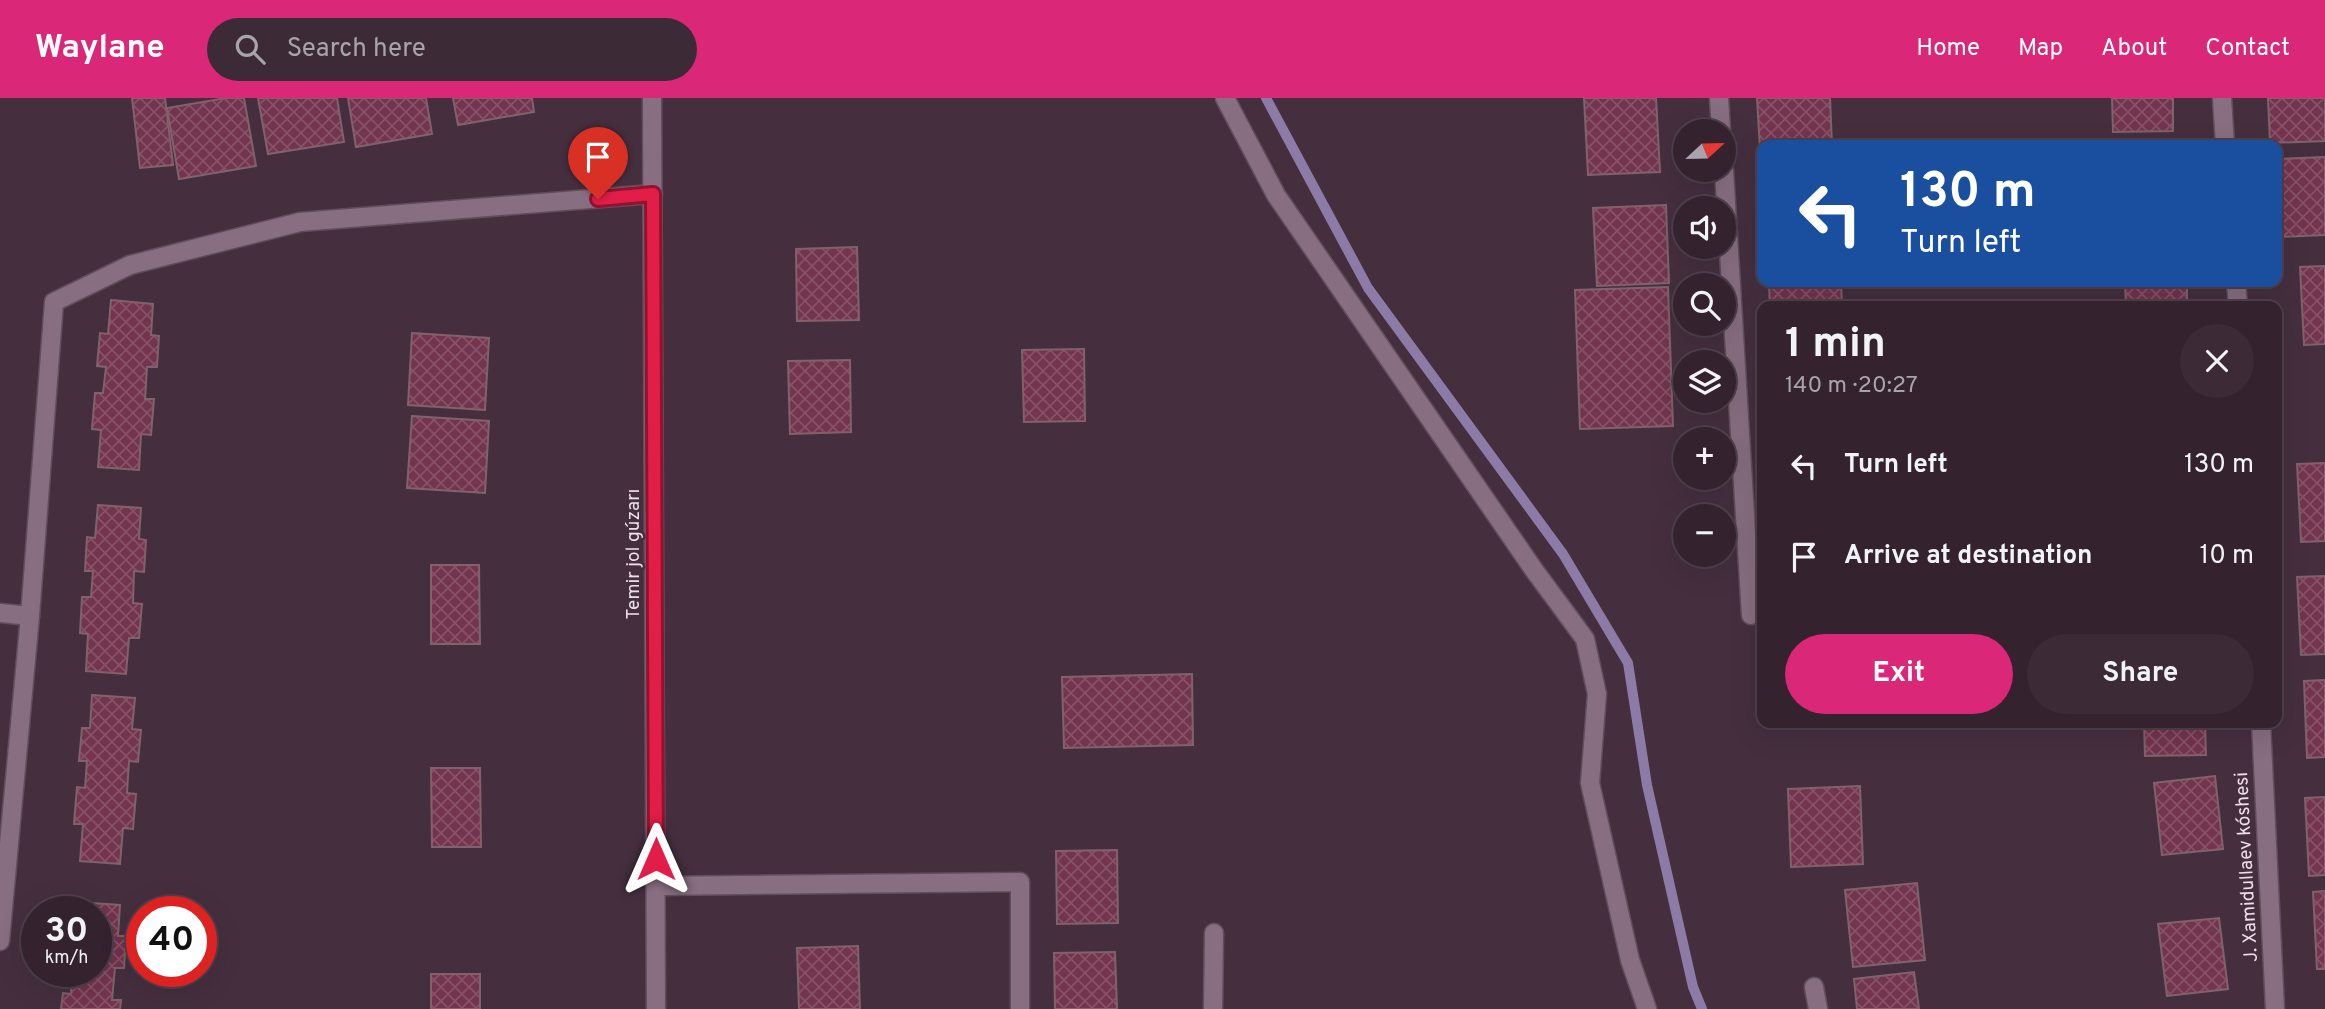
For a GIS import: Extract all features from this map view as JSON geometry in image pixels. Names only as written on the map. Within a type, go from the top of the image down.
[{"type":"street","name":"Temir jol gúzarı","points":[[652,98],[656,1009]]},
{"type":"street","points":[[1225,98],[1276,195],[1534,570],[1585,639],[1597,694],[1590,783],[1630,960],[1647,1009]]},
{"type":"street","points":[[1719,98],[1720,119]]},
{"type":"street","points":[[2222,98],[2225,140]]},
{"type":"street","points":[[1725,182],[1751,615]]},
{"type":"street","points":[[0,940],[30,616],[54,302],[130,265],[300,222],[653,194]]},
{"type":"street","points":[[0,613],[30,616]]},
{"type":"street","name":"J. Xamidullaev kóshesi","points":[[2261,728],[2275,1009]]},
{"type":"street","points":[[656,886],[1020,882],[1020,1009]]},
{"type":"street","points":[[1213,1009],[1214,933]]},
{"type":"street","points":[[1814,987],[1818,1009]]},
{"type":"building","points":[[132,98],[165,98],[173,165],[140,168]]},
{"type":"building","points":[[226,98],[244,98],[256,166],[179,179],[167,108]]},
{"type":"building","points":[[258,98],[337,98],[344,142],[268,154]]},
{"type":"building","points":[[348,98],[426,98],[432,134],[356,147]]},
{"type":"building","points":[[453,98],[532,98],[534,112],[458,125]]},
{"type":"building","points":[[1584,98],[1656,98],[1660,172],[1588,175]]},
{"type":"building","points":[[1757,98],[1830,98],[1832,140],[1759,140]]},
{"type":"building","points":[[2112,98],[2173,98],[2173,131],[2113,132]]},
{"type":"building","points":[[2268,98],[2325,98],[2325,141],[2282,143],[2282,140],[2270,140]]},
{"type":"building","points":[[2325,157],[2325,235],[2282,237],[2282,159]]},
{"type":"building","points":[[1666,205],[1669,283],[1597,286],[1593,208]]},
{"type":"building","points":[[857,247],[859,320],[797,321],[796,249]]},
{"type":"building","points":[[2325,266],[2325,344],[2304,345],[2300,267]]},
{"type":"building","points":[[1668,287],[1673,426],[1580,429],[1575,290]]},
{"type":"building","points":[[1769,287],[1841,287],[1842,301],[1770,301]]},
{"type":"building","points":[[2125,287],[2187,287],[2187,301],[2126,301]]},
{"type":"building","points":[[111,300],[153,304],[151,335],[159,336],[157,367],[147,367],[145,399],[154,399],[151,435],[141,434],[139,470],[98,467],[101,430],[92,429],[95,393],[103,393],[106,367],[97,366],[100,333],[108,334]]},
{"type":"building","points":[[412,333],[489,338],[485,410],[408,405]]},
{"type":"building","points":[[1084,349],[1085,421],[1024,422],[1022,350]]},
{"type":"building","points":[[850,360],[851,432],[790,434],[788,361]]},
{"type":"building","points":[[412,416],[489,421],[485,493],[407,488]]},
{"type":"building","points":[[2325,463],[2325,541],[2301,542],[2297,464]]},
{"type":"building","points":[[98,505],[141,508],[139,539],[146,540],[144,572],[134,571],[133,603],[142,604],[139,638],[129,638],[126,674],[86,671],[88,634],[80,633],[82,597],[91,597],[93,571],[85,571],[87,537],[95,538]]},
{"type":"building","points":[[431,565],[479,565],[480,644],[431,644]]},
{"type":"building","points":[[2325,576],[2325,654],[2301,655],[2297,577]]},
{"type":"building","points":[[1192,674],[1193,745],[1064,748],[1062,677]]},
{"type":"building","points":[[2325,680],[2325,757],[2307,758],[2304,681]]},
{"type":"building","points":[[92,695],[135,698],[132,729],[141,730],[138,762],[129,761],[127,793],[136,794],[133,829],[123,828],[120,864],[80,861],[83,824],[74,824],[77,787],[85,788],[87,761],[79,761],[82,728],[90,728]]},
{"type":"building","points":[[2144,728],[2205,728],[2206,755],[2145,756]]},
{"type":"building","points":[[431,768],[480,768],[481,847],[432,847]]},
{"type":"building","points":[[2215,776],[2223,849],[2162,855],[2154,783]]},
{"type":"building","points":[[1860,786],[1863,864],[1791,867],[1788,789]]},
{"type":"building","points":[[2325,797],[2325,875],[2309,876],[2305,798]]},
{"type":"building","points":[[1117,850],[1118,923],[1057,924],[1056,851]]},
{"type":"building","points":[[1917,883],[1925,960],[1853,967],[1845,890]]},
{"type":"building","points":[[2325,891],[2325,969],[2317,969],[2313,892]]},
{"type":"building","points":[[112,904],[120,905],[118,936],[126,936],[124,968],[115,968],[112,1000],[121,1000],[120,1009],[61,1009],[63,993],[71,994],[71,987],[112,987]]},
{"type":"building","points":[[2219,918],[2228,989],[2167,996],[2158,924]]},
{"type":"building","points":[[858,946],[860,1009],[799,1009],[797,948]]},
{"type":"building","points":[[1115,952],[1117,1009],[1055,1009],[1054,953]]},
{"type":"building","points":[[1914,972],[1919,1009],[1857,1009],[1854,979]]},
{"type":"building","points":[[431,974],[480,974],[480,1009],[431,1009]]},
{"type":"waterway","points":[[1266,98],[1368,288],[1563,554],[1628,663],[1647,785],[1693,987],[1702,1009]]},
{"type":"route","points":[[598,199],[653,194],[656,859]]}]
